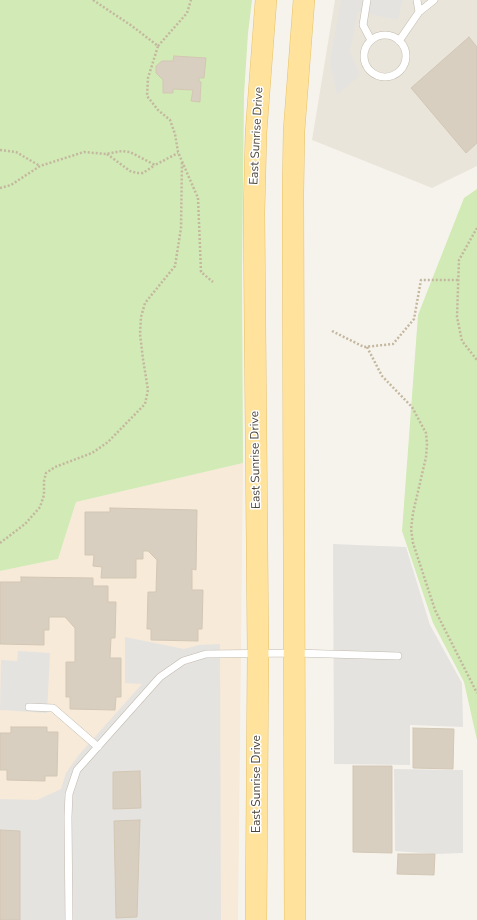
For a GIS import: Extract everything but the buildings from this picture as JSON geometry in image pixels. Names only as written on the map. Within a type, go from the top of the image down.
[{"type":"main road","name":"East Sunrise Drive","points":[[256,920],[258,654],[254,213],[256,133],[266,0]]},
{"type":"main road","points":[[295,920],[293,186],[294,131],[304,0]]},
{"type":"lane","points":[[367,0],[363,25],[371,40]]},
{"type":"lane","points":[[417,0],[419,12]]},
{"type":"lane","points":[[399,41],[419,12],[434,0]]},
{"type":"lane","points":[[381,36],[388,36],[399,41],[403,47],[406,57],[400,71],[394,76],[382,77],[371,72],[366,67],[364,53],[366,46],[371,40],[381,36]]},
{"type":"lane","points":[[69,920],[69,794],[77,770],[160,677],[183,661],[206,654],[398,656]]},
{"type":"lane","points":[[29,707],[53,708],[98,747]]},
{"type":"path","points":[[93,0],[132,26],[158,46]]},
{"type":"path","points":[[191,0],[187,13],[158,46],[148,78],[147,96],[158,110],[170,120],[175,134],[178,152],[198,198],[201,272],[212,282]]},
{"type":"path","points":[[0,150],[16,152],[40,166]]},
{"type":"path","points":[[0,188],[16,182],[40,166],[84,152],[106,154],[122,151],[130,152],[155,165]]},
{"type":"path","points":[[106,154],[130,171],[137,174],[143,173],[178,152]]},
{"type":"path","points":[[0,543],[26,524],[40,507],[44,495],[44,481],[46,473],[55,467],[92,453],[108,442],[145,404],[148,390],[140,334],[141,317],[145,303],[175,266],[181,228],[182,162]]},
{"type":"path","points":[[477,228],[459,260],[457,317],[462,341],[477,360]]},
{"type":"path","points":[[332,331],[364,347],[393,344],[414,319],[421,280],[459,280]]},
{"type":"path","points":[[368,347],[382,376],[412,407],[426,433],[426,457],[413,513],[411,529],[413,544],[435,610],[477,693]]},
{"type":"shaded area","points":[[335,0],[477,0],[477,166],[432,188],[312,140]]},
{"type":"shaded area","points":[[341,0],[403,0],[398,20],[358,12],[350,51],[360,75],[337,95],[330,62]]},
{"type":"shaded area","points":[[243,463],[238,920],[0,920],[0,571],[58,559],[76,502]]},
{"type":"shaded area","points":[[333,544],[406,547],[430,625],[462,683],[463,727],[410,725],[410,765],[334,764]]},
{"type":"shaded area","points":[[125,637],[184,649],[199,645],[220,644],[221,920],[0,920],[0,799],[37,800],[61,789],[66,773],[78,756],[142,684],[125,683]]},
{"type":"shaded area","points":[[18,651],[50,653],[47,713],[0,710],[1,660],[17,661]]},
{"type":"shaded area","points":[[394,769],[463,770],[463,853],[435,854],[395,851]]},
{"type":"green space","points":[[0,0],[252,0],[248,33],[244,95],[242,270],[243,463],[76,502],[58,559],[0,571]]},
{"type":"green space","points":[[477,189],[477,740],[464,682],[433,623],[402,531],[418,315],[464,198]]}]
